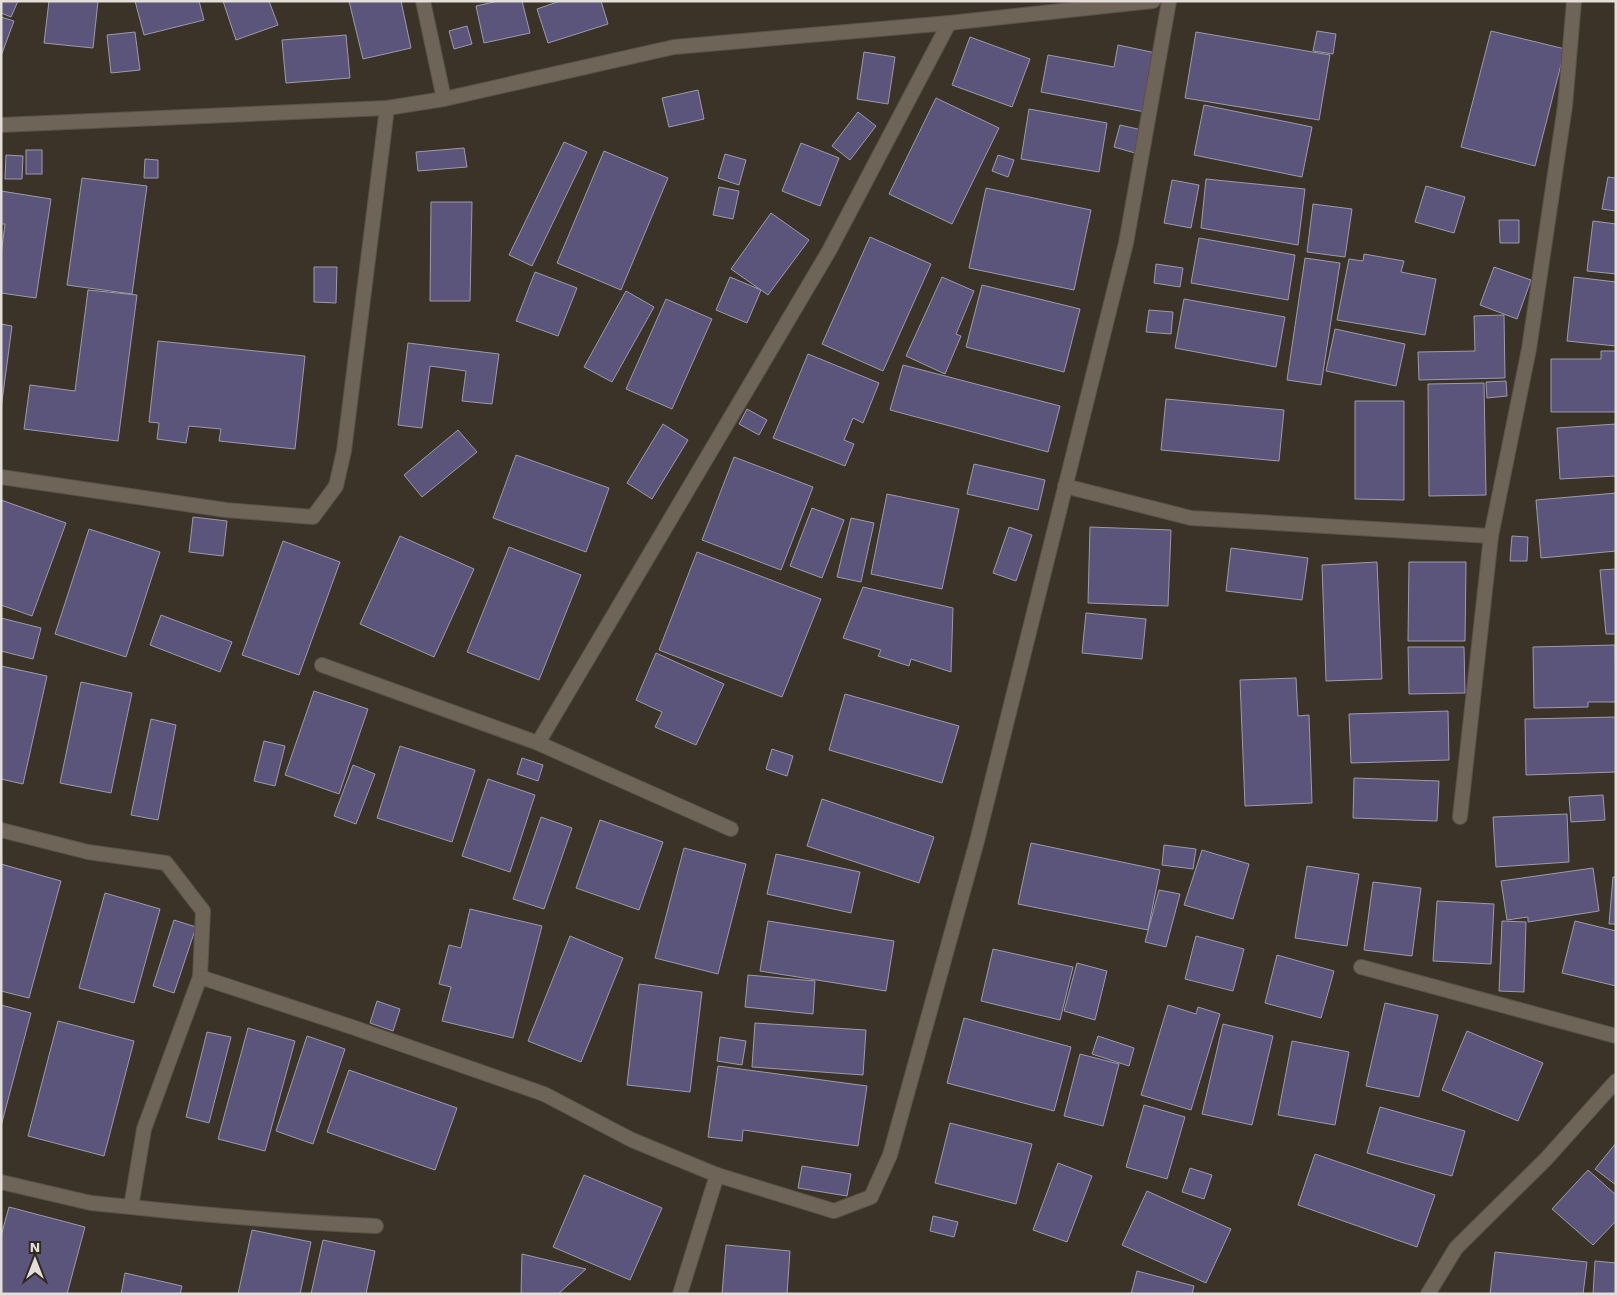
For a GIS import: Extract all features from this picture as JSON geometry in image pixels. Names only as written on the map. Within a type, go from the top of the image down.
[{"type":"street","points":[[423,1],[444,99]]},
{"type":"street","points":[[1,125],[387,108],[444,99],[674,47],[949,23],[1154,1]]},
{"type":"street","points":[[200,977],[352,1027],[544,1094],[632,1140],[717,1175],[834,1211],[870,1197],[890,1154],[977,841],[1126,243],[1169,1]]},
{"type":"street","points":[[1460,817],[1491,536],[1529,349],[1565,106],[1574,1]]},
{"type":"street","points":[[538,743],[829,251],[949,23]]},
{"type":"street","points":[[1,477],[226,510],[313,517],[336,486],[344,451],[387,108]]},
{"type":"street","points":[[1065,486],[1191,518],[1491,536]]},
{"type":"street","points":[[322,665],[538,743],[731,829]]},
{"type":"street","points":[[1,830],[88,852],[166,864],[203,911],[200,977],[144,1129],[131,1207]]},
{"type":"street","points":[[1361,967],[1616,1036]]},
{"type":"street","points":[[1428,1294],[1456,1248],[1546,1159],[1616,1081]]},
{"type":"street","points":[[680,1294],[717,1175]]},
{"type":"street","points":[[1,1182],[92,1203],[195,1214],[376,1226]]},
{"type":"building","points":[[1,1],[18,1],[11,17],[1,13]]},
{"type":"building","points":[[49,1],[98,1],[93,48],[44,43]]},
{"type":"building","points":[[135,1],[199,1],[204,20],[144,35]]},
{"type":"building","points":[[223,1],[269,1],[278,25],[236,40]]},
{"type":"building","points":[[349,1],[401,1],[411,48],[363,59]]},
{"type":"building","points":[[498,1],[522,1],[530,33],[484,43],[476,6]]},
{"type":"building","points":[[560,1],[601,1],[608,24],[548,43],[537,9]]},
{"type":"building","points":[[1,17],[14,21],[1,56]]},
{"type":"building","points":[[467,26],[472,44],[454,49],[449,31]]},
{"type":"building","points":[[1317,31],[1336,34],[1333,54],[1313,51]]},
{"type":"building","points":[[1491,31],[1565,49],[1535,166],[1461,147]]},
{"type":"building","points":[[135,32],[140,70],[111,73],[107,35]]},
{"type":"building","points":[[1196,32],[1330,55],[1319,120],[1185,98]]},
{"type":"building","points":[[346,35],[350,78],[286,83],[282,40]]},
{"type":"building","points":[[970,37],[1030,59],[1012,107],[952,85]]},
{"type":"building","points":[[1118,45],[1156,53],[1145,112],[1041,92],[1048,55],[1114,67]]},
{"type":"building","points":[[864,52],[895,57],[888,104],[857,99]]},
{"type":"building","points":[[698,90],[704,119],[669,127],[662,98]]},
{"type":"building","points":[[936,98],[999,128],[952,224],[889,194]]},
{"type":"building","points":[[1204,105],[1312,127],[1302,177],[1194,155]]},
{"type":"building","points":[[1029,109],[1107,123],[1099,172],[1021,159]]},
{"type":"building","points":[[858,112],[876,126],[850,160],[832,146]]},
{"type":"building","points":[[1120,125],[1142,130],[1135,153],[1114,147]]},
{"type":"building","points":[[564,142],[587,152],[532,266],[509,255]]},
{"type":"building","points":[[801,143],[839,158],[820,206],[782,191]]},
{"type":"building","points":[[464,148],[467,167],[418,171],[416,152]]},
{"type":"building","points":[[26,150],[42,150],[42,174],[26,174]]},
{"type":"building","points":[[604,151],[668,178],[621,290],[557,263]]},
{"type":"building","points":[[725,154],[746,160],[739,185],[718,178]]},
{"type":"building","points":[[6,155],[23,156],[22,179],[5,179]]},
{"type":"building","points":[[998,155],[1014,160],[1008,177],[992,171]]},
{"type":"building","points":[[145,159],[158,160],[158,178],[144,178]]},
{"type":"building","points":[[1608,177],[1616,178],[1616,211],[1602,209]]},
{"type":"building","points":[[82,178],[147,186],[132,294],[67,285]]},
{"type":"building","points":[[1206,179],[1305,189],[1298,245],[1201,228]]},
{"type":"building","points":[[1172,180],[1199,185],[1191,228],[1164,223]]},
{"type":"building","points":[[1426,186],[1465,197],[1454,233],[1415,222]]},
{"type":"building","points":[[719,187],[739,191],[733,219],[713,215]]},
{"type":"building","points":[[986,188],[1091,210],[1074,290],[969,268]]},
{"type":"building","points":[[1,191],[51,199],[36,298],[1,293],[1,255],[5,224],[1,224]]},
{"type":"building","points":[[431,202],[472,202],[470,301],[430,301]]},
{"type":"building","points":[[1313,204],[1352,209],[1345,257],[1307,252]]},
{"type":"building","points":[[771,213],[809,240],[768,295],[731,269]]},
{"type":"building","points":[[1499,220],[1519,220],[1519,243],[1500,243]]},
{"type":"building","points":[[1593,221],[1616,224],[1616,274],[1587,271]]},
{"type":"building","points":[[870,237],[931,264],[883,371],[822,344]]},
{"type":"building","points":[[1199,238],[1295,255],[1288,300],[1191,283]]},
{"type":"building","points":[[1364,254],[1404,261],[1401,272],[1436,279],[1425,335],[1337,320],[1349,259],[1363,261]]},
{"type":"building","points":[[1305,258],[1340,263],[1321,385],[1287,380]]},
{"type":"building","points":[[1156,264],[1183,268],[1180,287],[1154,283]]},
{"type":"building","points":[[314,267],[337,267],[336,303],[314,302]]},
{"type":"building","points":[[1494,267],[1531,280],[1517,319],[1480,305]]},
{"type":"building","points":[[535,272],[577,288],[558,336],[516,321]]},
{"type":"building","points":[[730,277],[761,290],[747,323],[716,310]]},
{"type":"building","points":[[942,277],[974,291],[956,334],[961,336],[945,374],[906,356]]},
{"type":"building","points":[[1574,277],[1616,282],[1616,346],[1567,341]]},
{"type":"building","points":[[982,285],[1080,309],[1064,372],[966,347]]},
{"type":"building","points":[[88,290],[137,295],[118,441],[24,429],[30,385],[75,391]]},
{"type":"building","points":[[626,291],[654,307],[612,382],[584,367]]},
{"type":"building","points":[[666,299],[712,319],[672,409],[626,389]]},
{"type":"building","points":[[1184,299],[1285,317],[1276,367],[1175,348]]},
{"type":"building","points":[[1149,310],[1173,312],[1171,334],[1146,332]]},
{"type":"building","points":[[1504,315],[1505,378],[1419,380],[1418,352],[1475,351],[1474,316]]},
{"type":"building","points":[[1,324],[12,326],[1,409]]},
{"type":"building","points":[[1335,329],[1405,344],[1396,386],[1326,371]]},
{"type":"building","points":[[158,341],[305,356],[295,449],[219,441],[221,429],[189,426],[186,443],[157,439],[159,423],[149,422]]},
{"type":"building","points":[[408,343],[499,354],[492,404],[462,401],[466,371],[430,366],[422,428],[398,425]]},
{"type":"building","points":[[1601,351],[1616,351],[1616,412],[1551,412],[1551,359],[1601,359]]},
{"type":"building","points":[[808,354],[879,383],[863,423],[853,418],[844,440],[854,444],[845,466],[773,438]]},
{"type":"building","points":[[903,365],[1060,406],[1048,452],[890,410]]},
{"type":"building","points":[[1506,381],[1507,396],[1487,398],[1486,382]]},
{"type":"building","points":[[1484,383],[1486,495],[1429,496],[1428,384]]},
{"type":"building","points":[[1166,399],[1284,410],[1279,461],[1161,450]]},
{"type":"building","points":[[1355,401],[1404,401],[1404,500],[1355,499]]},
{"type":"building","points":[[747,409],[767,420],[759,435],[739,424]]},
{"type":"building","points":[[663,424],[688,440],[652,499],[627,483]]},
{"type":"building","points":[[1616,424],[1616,476],[1560,479],[1557,428]]},
{"type":"building","points":[[458,430],[477,452],[422,497],[404,475]]},
{"type":"building","points":[[516,455],[609,488],[586,552],[493,518]]},
{"type":"building","points":[[734,457],[813,487],[781,570],[702,540]]},
{"type":"building","points":[[974,464],[1045,480],[1038,510],[967,494]]},
{"type":"building","points":[[1616,493],[1616,551],[1541,558],[1536,500]]},
{"type":"building","points":[[887,494],[959,509],[942,589],[871,574]]},
{"type":"building","points":[[1,500],[66,523],[32,616],[1,605]]},
{"type":"building","points":[[812,508],[844,520],[822,578],[790,566]]},
{"type":"building","points":[[193,517],[227,521],[223,556],[189,552]]},
{"type":"building","points":[[851,518],[874,523],[861,582],[837,577]]},
{"type":"building","points":[[1009,527],[1032,535],[1016,581],[993,573]]},
{"type":"building","points":[[1090,527],[1171,530],[1168,606],[1088,603]]},
{"type":"building","points":[[89,529],[160,552],[126,657],[55,634]]},
{"type":"building","points":[[400,536],[474,569],[434,657],[360,624]]},
{"type":"building","points":[[1512,536],[1528,537],[1527,561],[1510,561]]},
{"type":"building","points":[[283,541],[340,562],[299,675],[242,655]]},
{"type":"building","points":[[509,547],[581,575],[539,680],[467,652]]},
{"type":"building","points":[[1231,548],[1308,558],[1302,600],[1226,591]]},
{"type":"building","points":[[697,552],[821,599],[782,697],[659,650]]},
{"type":"building","points":[[1377,562],[1382,679],[1326,681],[1322,565]]},
{"type":"building","points":[[1409,562],[1466,562],[1465,641],[1408,641]]},
{"type":"building","points":[[1616,569],[1616,634],[1606,634],[1600,570]]},
{"type":"building","points":[[863,587],[953,608],[951,672],[911,659],[909,666],[878,656],[881,650],[843,638]]},
{"type":"building","points":[[1086,613],[1146,619],[1142,659],[1082,653]]},
{"type":"building","points":[[161,615],[232,642],[220,672],[150,645]]},
{"type":"building","points":[[1,618],[41,628],[33,659],[1,651]]},
{"type":"building","points":[[1615,645],[1616,702],[1588,702],[1588,707],[1534,708],[1533,647]]},
{"type":"building","points":[[1408,647],[1464,647],[1465,693],[1409,694]]},
{"type":"building","points":[[656,653],[724,684],[696,745],[655,727],[662,712],[636,700]]},
{"type":"building","points":[[1,666],[47,676],[23,784],[1,779]]},
{"type":"building","points":[[1296,678],[1298,716],[1309,715],[1312,803],[1245,806],[1240,680]]},
{"type":"building","points":[[81,682],[132,693],[111,793],[60,783]]},
{"type":"building","points":[[314,691],[368,709],[339,794],[285,775]]},
{"type":"building","points":[[845,694],[959,726],[942,783],[829,750]]},
{"type":"building","points":[[1448,711],[1449,760],[1351,763],[1349,714]]},
{"type":"building","points":[[1616,717],[1616,772],[1526,775],[1525,719]]},
{"type":"building","points":[[151,719],[176,725],[158,820],[131,815]]},
{"type":"building","points":[[264,741],[285,746],[275,786],[254,781]]},
{"type":"building","points":[[400,746],[475,770],[452,842],[377,818]]},
{"type":"building","points":[[772,749],[793,756],[787,776],[766,769]]},
{"type":"building","points":[[522,758],[543,765],[538,781],[517,774]]},
{"type":"building","points":[[353,765],[375,774],[356,824],[334,816]]},
{"type":"building","points":[[1354,778],[1439,781],[1437,821],[1353,818]]},
{"type":"building","points":[[488,779],[535,795],[510,872],[462,856]]},
{"type":"building","points":[[1603,795],[1605,820],[1571,822],[1569,797]]},
{"type":"building","points":[[822,799],[934,837],[919,883],[807,846]]},
{"type":"building","points":[[1567,814],[1569,862],[1496,867],[1493,817]]},
{"type":"building","points":[[541,817],[572,828],[544,909],[513,899]]},
{"type":"building","points":[[600,820],[663,842],[639,910],[576,888]]},
{"type":"building","points":[[1031,843],[1160,870],[1148,930],[1018,904]]},
{"type":"building","points":[[1164,845],[1196,849],[1193,869],[1162,865]]},
{"type":"building","points":[[684,848],[746,864],[718,974],[655,958]]},
{"type":"building","points":[[1202,850],[1249,864],[1233,919],[1184,905]]},
{"type":"building","points":[[776,854],[860,872],[851,913],[767,894]]},
{"type":"building","points":[[1,864],[61,881],[29,998],[1,991]]},
{"type":"building","points":[[1307,866],[1359,874],[1347,946],[1295,938]]},
{"type":"building","points":[[1593,868],[1599,911],[1528,922],[1528,917],[1507,920],[1501,881]]},
{"type":"building","points":[[1613,877],[1616,877],[1616,924],[1609,924]]},
{"type":"building","points":[[1373,882],[1421,888],[1412,956],[1364,950]]},
{"type":"building","points":[[1159,890],[1180,894],[1166,947],[1145,942]]},
{"type":"building","points":[[105,893],[160,909],[134,1003],[79,988]]},
{"type":"building","points":[[1437,901],[1494,904],[1491,964],[1433,961]]},
{"type":"building","points":[[470,909],[542,926],[513,1038],[442,1021],[451,987],[439,984],[449,945],[461,948]]},
{"type":"building","points":[[174,920],[196,927],[174,993],[153,986]]},
{"type":"building","points":[[768,921],[894,941],[886,991],[760,971]]},
{"type":"building","points":[[1502,921],[1526,922],[1524,992],[1499,991]]},
{"type":"building","points":[[1575,921],[1616,931],[1616,986],[1562,973]]},
{"type":"building","points":[[570,936],[623,958],[581,1062],[528,1041]]},
{"type":"building","points":[[1196,936],[1244,949],[1233,991],[1185,979]]},
{"type":"building","points":[[993,949],[1073,967],[1060,1020],[981,1001]]},
{"type":"building","points":[[1277,955],[1334,971],[1321,1018],[1265,1003]]},
{"type":"building","points":[[1077,963],[1107,971],[1095,1020],[1064,1011]]},
{"type":"building","points":[[748,975],[815,981],[813,1014],[745,1007]]},
{"type":"building","points":[[639,984],[702,992],[690,1092],[627,1085]]},
{"type":"building","points":[[377,1001],[400,1009],[393,1031],[370,1023]]},
{"type":"building","points":[[1385,1003],[1438,1015],[1419,1097],[1366,1086]]},
{"type":"building","points":[[1,1005],[31,1013],[1,1126]]},
{"type":"building","points":[[1168,1005],[1196,1014],[1198,1007],[1220,1014],[1191,1110],[1141,1095]]},
{"type":"building","points":[[964,1018],[1071,1047],[1054,1111],[947,1083]]},
{"type":"building","points":[[58,1021],[134,1041],[104,1156],[28,1136]]},
{"type":"building","points":[[755,1023],[866,1030],[863,1075],[752,1067]]},
{"type":"building","points":[[1223,1024],[1273,1036],[1252,1125],[1202,1114]]},
{"type":"building","points":[[248,1028],[295,1041],[265,1151],[218,1139]]},
{"type":"building","points":[[1467,1031],[1543,1063],[1518,1121],[1442,1090]]},
{"type":"building","points":[[207,1032],[231,1037],[209,1123],[186,1117]]},
{"type":"building","points":[[307,1036],[345,1049],[313,1144],[276,1131]]},
{"type":"building","points":[[1098,1036],[1134,1048],[1129,1066],[1092,1054]]},
{"type":"building","points":[[720,1037],[746,1041],[742,1065],[717,1061]]},
{"type":"building","points":[[1292,1041],[1349,1052],[1335,1125],[1278,1115]]},
{"type":"building","points":[[1080,1054],[1119,1064],[1103,1126],[1064,1116]]},
{"type":"building","points":[[718,1066],[867,1086],[858,1146],[743,1130],[742,1141],[708,1137]]},
{"type":"building","points":[[349,1070],[457,1108],[435,1170],[327,1132]]},
{"type":"building","points":[[1144,1105],[1185,1117],[1167,1179],[1126,1167]]},
{"type":"building","points":[[1380,1107],[1465,1131],[1452,1176],[1367,1153]]},
{"type":"building","points":[[950,1123],[1032,1144],[1016,1204],[935,1183]]},
{"type":"building","points":[[1616,1143],[1616,1185],[1595,1169]]},
{"type":"building","points":[[1315,1154],[1435,1195],[1417,1247],[1298,1205]]},
{"type":"building","points":[[1058,1163],[1092,1176],[1067,1242],[1033,1230]]},
{"type":"building","points":[[802,1166],[851,1174],[847,1196],[798,1188]]},
{"type":"building","points":[[1190,1168],[1212,1175],[1204,1199],[1182,1192]]},
{"type":"building","points":[[1588,1170],[1616,1195],[1616,1221],[1593,1245],[1552,1209]]},
{"type":"building","points":[[584,1175],[662,1208],[630,1280],[553,1247]]},
{"type":"building","points":[[1147,1191],[1231,1229],[1206,1283],[1122,1245]]},
{"type":"building","points":[[9,1207],[85,1227],[67,1294],[1,1294],[1,1236]]},
{"type":"building","points":[[933,1216],[958,1222],[954,1237],[930,1231]]},
{"type":"building","points":[[252,1230],[311,1242],[300,1294],[238,1294]]},
{"type":"building","points":[[323,1240],[375,1251],[366,1294],[311,1294]]},
{"type":"building","points":[[726,1245],[790,1251],[787,1294],[722,1294]]},
{"type":"building","points":[[1495,1252],[1587,1262],[1583,1294],[1490,1294]]},
{"type":"building","points":[[522,1254],[586,1269],[558,1294],[521,1294]]},
{"type":"building","points":[[1595,1261],[1616,1263],[1616,1294],[1593,1294]]},
{"type":"building","points":[[1137,1271],[1194,1286],[1192,1294],[1131,1294]]},
{"type":"building","points":[[125,1273],[182,1286],[180,1294],[121,1294]]}]
